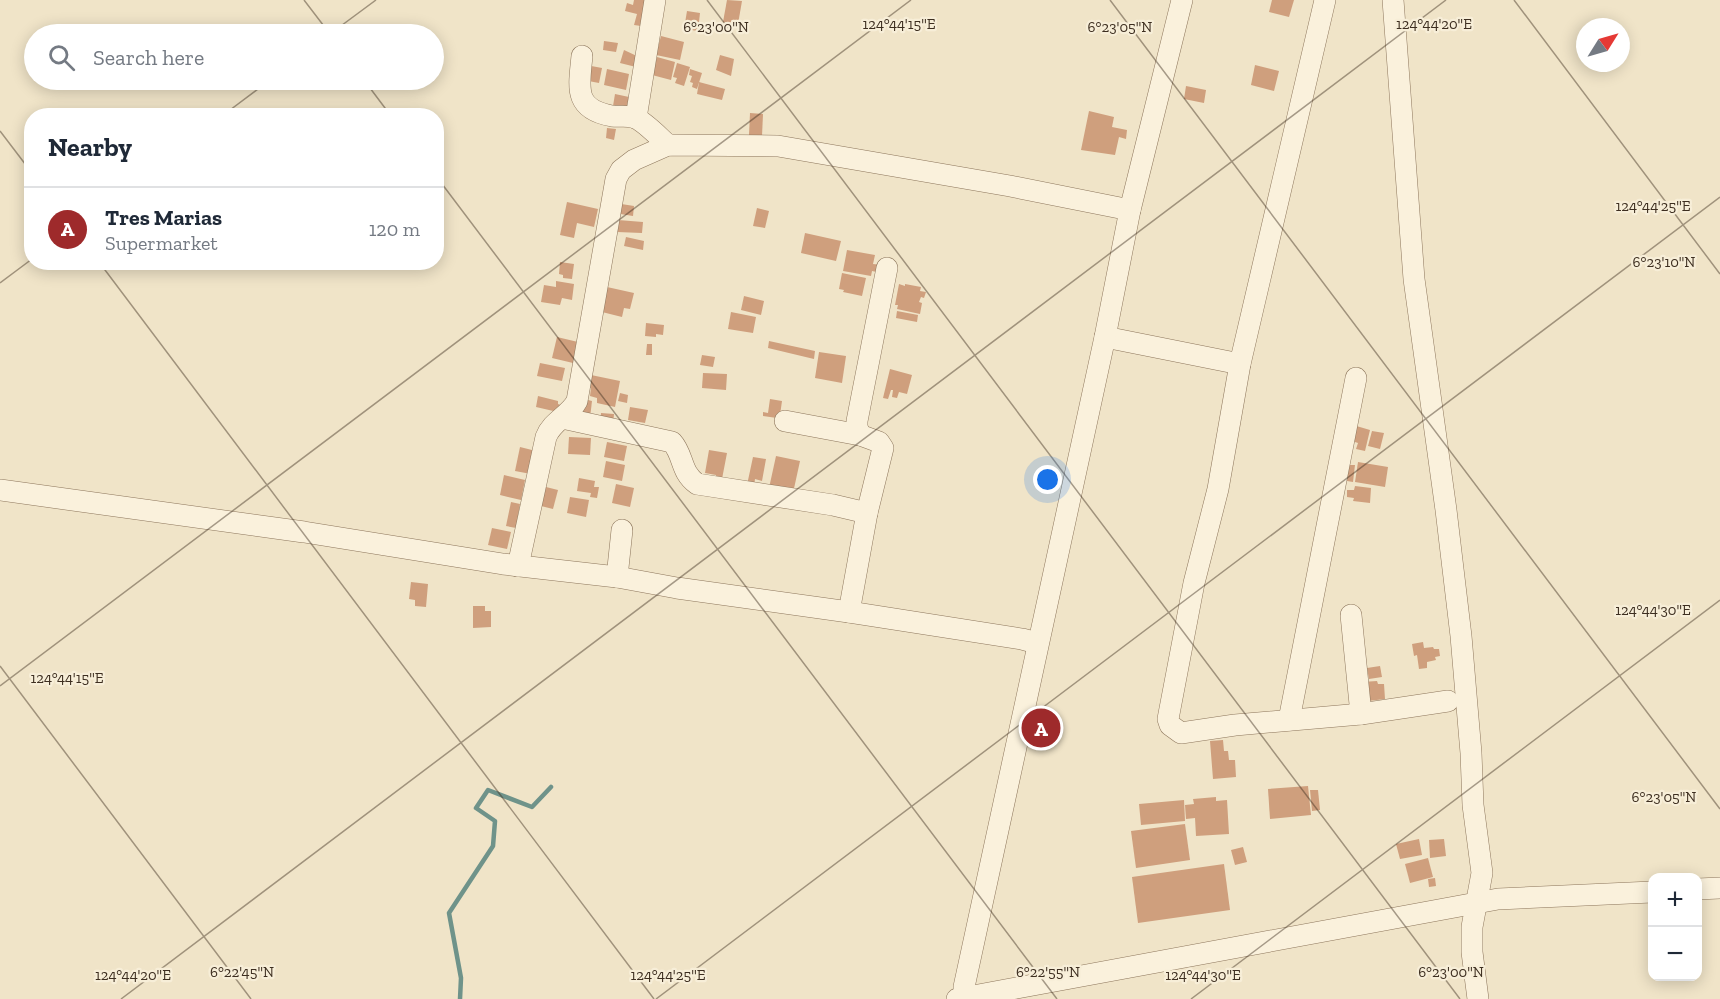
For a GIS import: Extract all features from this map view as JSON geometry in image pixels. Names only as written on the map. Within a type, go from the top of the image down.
[{"type":"street","points":[[636,118],[655,0]]},
{"type":"street","points":[[1182,0],[1130,210],[1105,338],[961,996],[1498,899],[1648,892]]},
{"type":"street","points":[[1325,0],[1240,364],[1218,489],[1194,583],[1168,719],[1175,730],[1181,733],[1235,725],[1361,714],[1448,701]]},
{"type":"street","points":[[1393,0],[1414,279],[1461,636],[1473,805],[1482,873],[1472,927],[1472,952],[1478,999]]},
{"type":"street","points":[[582,56],[579,87],[584,104],[611,116],[636,118],[668,145]]},
{"type":"street","points":[[518,566],[548,430],[569,412],[577,401],[616,179],[621,170],[634,160],[668,145],[778,146],[1010,186],[1130,210]]},
{"type":"street","points":[[860,435],[856,421],[887,268]]},
{"type":"street","points":[[1105,338],[1240,364]]},
{"type":"street","points":[[1289,720],[1356,378]]},
{"type":"street","points":[[562,418],[672,442],[684,471],[697,484],[833,505],[867,513]]},
{"type":"street","points":[[785,421],[860,435],[879,442],[883,448],[867,513],[849,612]]},
{"type":"street","points":[[0,490],[304,532],[518,566],[617,577],[1037,643]]},
{"type":"street","points":[[617,577],[622,530]]},
{"type":"street","points":[[1351,615],[1361,714]]},
{"type":"street","points":[[1702,889],[1720,888]]},
{"type":"building","points":[[634,0],[644,0],[646,4],[641,26],[634,25],[637,14],[625,11],[627,3],[633,5]]},
{"type":"building","points":[[727,0],[742,1],[738,24],[723,22]]},
{"type":"building","points":[[1272,0],[1294,0],[1289,17],[1269,12]]},
{"type":"building","points":[[687,11],[700,13],[698,31],[684,29]]},
{"type":"building","points":[[661,36],[684,42],[680,60],[656,55]]},
{"type":"building","points":[[604,41],[618,43],[616,52],[603,50]]},
{"type":"building","points":[[624,50],[639,57],[636,67],[620,63]]},
{"type":"building","points":[[720,55],[734,59],[731,76],[716,70]]},
{"type":"building","points":[[657,57],[675,62],[671,80],[652,75]]},
{"type":"building","points":[[677,63],[690,67],[684,86],[675,83],[677,78],[673,77]]},
{"type":"building","points":[[586,65],[602,68],[599,83],[583,80]]},
{"type":"building","points":[[1255,65],[1279,71],[1274,91],[1251,85]]},
{"type":"building","points":[[607,69],[629,74],[626,90],[604,85]]},
{"type":"building","points":[[690,69],[702,73],[697,89],[692,87],[693,83],[690,82],[692,76],[689,75]]},
{"type":"building","points":[[699,82],[725,89],[722,100],[697,94]]},
{"type":"building","points":[[1186,86],[1206,90],[1204,103],[1184,99]]},
{"type":"building","points":[[615,94],[629,97],[625,115],[612,112]]},
{"type":"building","points":[[1089,111],[1114,117],[1112,127],[1127,130],[1126,139],[1119,137],[1115,155],[1081,150]]},
{"type":"building","points":[[750,113],[763,114],[762,136],[749,135]]},
{"type":"building","points":[[607,128],[616,129],[614,140],[606,138]]},
{"type":"building","points":[[567,202],[598,209],[594,227],[577,223],[574,238],[560,235]]},
{"type":"building","points":[[615,203],[634,206],[633,216],[614,213]]},
{"type":"building","points":[[757,208],[769,211],[765,228],[753,226]]},
{"type":"building","points":[[618,220],[643,222],[642,233],[617,232]]},
{"type":"building","points":[[805,233],[841,241],[836,261],[801,253]]},
{"type":"building","points":[[626,237],[644,241],[643,250],[624,246]]},
{"type":"building","points":[[847,250],[875,255],[873,264],[882,265],[881,273],[872,271],[871,276],[843,271]]},
{"type":"building","points":[[560,262],[574,264],[572,279],[563,278],[563,275],[559,274]]},
{"type":"building","points":[[842,273],[866,278],[862,296],[839,289]]},
{"type":"building","points":[[556,281],[574,284],[572,300],[562,298],[560,305],[541,302],[544,285],[556,287]]},
{"type":"building","points":[[899,284],[921,287],[920,291],[926,292],[924,298],[921,297],[919,302],[922,303],[920,314],[897,309],[898,305],[895,305]]},
{"type":"building","points":[[607,287],[634,293],[630,309],[624,308],[622,317],[602,312]]},
{"type":"building","points":[[744,296],[764,301],[761,315],[741,310]]},
{"type":"building","points":[[897,311],[918,315],[917,322],[896,318]]},
{"type":"building","points":[[731,312],[756,317],[753,333],[728,329]]},
{"type":"building","points":[[646,323],[664,325],[663,335],[645,336]]},
{"type":"building","points":[[557,337],[578,342],[573,363],[552,358]]},
{"type":"building","points":[[769,341],[815,351],[814,359],[768,348]]},
{"type":"building","points":[[647,344],[652,344],[652,355],[646,355]]},
{"type":"building","points":[[819,352],[846,356],[842,383],[815,378]]},
{"type":"building","points":[[702,355],[715,357],[713,367],[700,365]]},
{"type":"building","points":[[540,363],[565,368],[562,381],[537,376]]},
{"type":"building","points":[[890,369],[912,375],[907,394],[899,392],[897,398],[892,397],[893,390],[891,390],[888,399],[883,398]]},
{"type":"building","points":[[703,373],[727,374],[726,390],[702,388]]},
{"type":"building","points":[[591,375],[620,381],[615,407],[597,403],[597,398],[590,396]]},
{"type":"building","points":[[620,393],[628,395],[627,403],[618,401]]},
{"type":"building","points":[[538,396],[558,401],[558,404],[563,406],[562,413],[536,407]]},
{"type":"building","points":[[584,399],[592,401],[590,418],[582,417]]},
{"type":"building","points":[[770,399],[782,401],[780,415],[784,419],[763,416],[763,412],[768,413]]},
{"type":"building","points":[[630,407],[648,410],[645,423],[628,420]]},
{"type":"building","points":[[601,413],[614,414],[613,425],[600,424]]},
{"type":"building","points":[[1353,425],[1370,430],[1365,451],[1356,449],[1358,443],[1349,440]]},
{"type":"building","points":[[1372,431],[1384,433],[1380,449],[1368,446]]},
{"type":"building","points":[[569,437],[591,438],[590,455],[568,454]]},
{"type":"building","points":[[607,442],[627,446],[624,461],[604,457]]},
{"type":"building","points":[[520,447],[536,451],[531,474],[515,471]]},
{"type":"building","points":[[709,450],[727,453],[722,479],[705,473]]},
{"type":"building","points":[[776,456],[800,461],[793,493],[769,488]]},
{"type":"building","points":[[753,457],[766,459],[762,481],[755,479],[754,486],[747,485]]},
{"type":"building","points":[[606,461],[625,465],[622,481],[603,477]]},
{"type":"building","points":[[1358,462],[1388,467],[1385,487],[1355,482]]},
{"type":"building","points":[[1349,465],[1355,465],[1353,482],[1347,481]]},
{"type":"building","points":[[504,475],[525,480],[521,500],[500,495]]},
{"type":"building","points":[[579,478],[595,481],[594,487],[599,487],[597,498],[590,497],[591,493],[577,491]]},
{"type":"building","points":[[616,484],[634,488],[630,507],[612,503]]},
{"type":"building","points":[[542,486],[558,490],[553,509],[537,505]]},
{"type":"building","points":[[1355,486],[1371,488],[1370,503],[1353,501],[1354,498],[1347,497],[1347,490],[1354,490]]},
{"type":"building","points":[[570,497],[589,500],[586,517],[567,513]]},
{"type":"building","points":[[511,502],[520,504],[516,528],[506,526]]},
{"type":"building","points":[[492,528],[511,532],[507,549],[488,545]]},
{"type":"building","points":[[411,582],[428,584],[426,607],[415,606],[415,600],[409,599]]},
{"type":"building","points":[[473,606],[485,606],[485,611],[491,611],[491,627],[473,628]]},
{"type":"building","points":[[1423,642],[1424,648],[1439,649],[1440,656],[1435,657],[1436,660],[1427,662],[1427,668],[1419,669],[1417,655],[1414,656],[1412,644]]},
{"type":"building","points":[[1380,666],[1382,677],[1369,679],[1367,668]]},
{"type":"building","points":[[1377,681],[1378,684],[1384,684],[1385,699],[1368,701],[1362,682]]},
{"type":"building","points":[[1223,740],[1224,751],[1228,751],[1229,760],[1235,760],[1236,777],[1213,779],[1210,741]]},
{"type":"building","points":[[1308,786],[1311,815],[1270,819],[1268,789]]},
{"type":"building","points":[[1310,790],[1318,790],[1320,810],[1312,811]]},
{"type":"building","points":[[1216,797],[1216,801],[1227,800],[1229,834],[1196,836],[1195,818],[1186,819],[1185,805],[1194,804],[1193,799]]},
{"type":"building","points":[[1184,800],[1185,821],[1141,825],[1139,804]]},
{"type":"building","points":[[1185,824],[1190,860],[1136,868],[1131,831]]},
{"type":"building","points":[[1419,839],[1422,855],[1400,859],[1396,844]]},
{"type":"building","points":[[1444,839],[1446,856],[1430,858],[1429,840]]},
{"type":"building","points":[[1243,847],[1247,862],[1235,865],[1231,850]]},
{"type":"building","points":[[1428,858],[1433,877],[1410,883],[1405,864]]},
{"type":"building","points":[[1224,864],[1230,910],[1138,923],[1132,877]]},
{"type":"building","points":[[1435,878],[1436,886],[1429,887],[1428,879]]},
{"type":"waterway","points":[[460,999],[461,978],[449,913],[493,846],[495,821],[476,808],[488,790],[532,807],[551,787]]},
{"type":"place","name":"Tres Marias","points":[[1041,728]]}]
